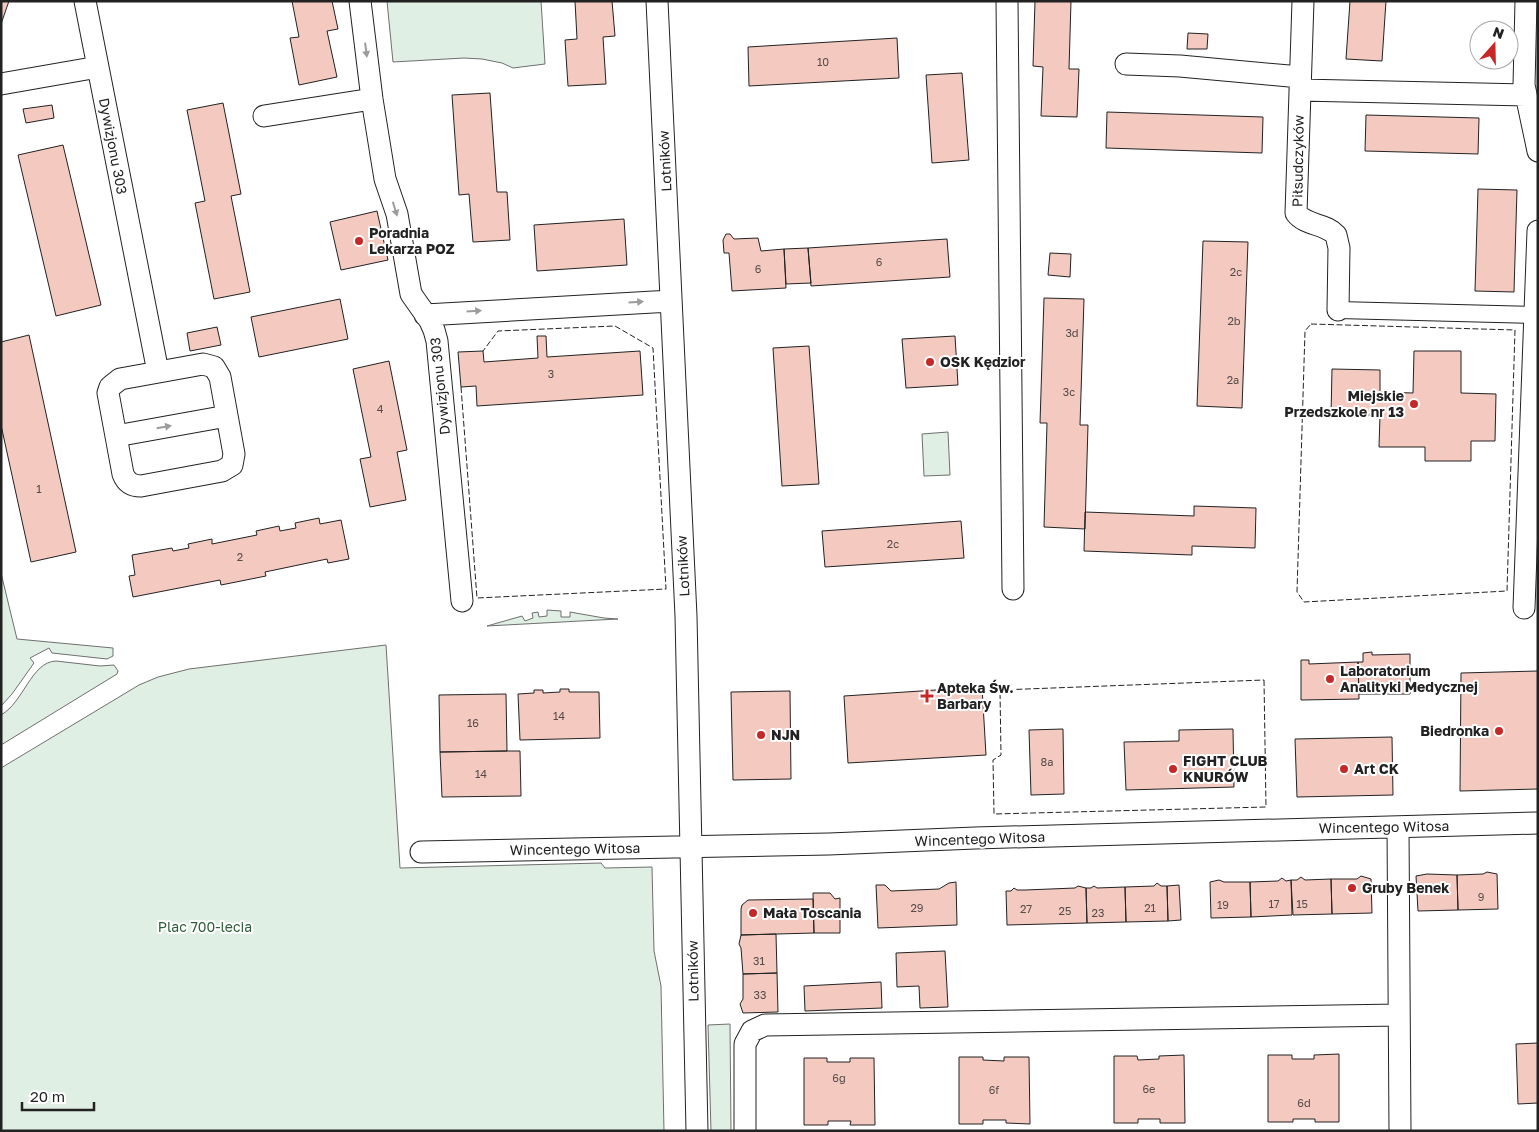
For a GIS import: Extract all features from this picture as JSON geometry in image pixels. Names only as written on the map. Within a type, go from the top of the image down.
[{"type":"street","name":"Dywizjonu 303","points":[[85,1],[158,372]]},
{"type":"street","name":"Dywizjonu 303","points":[[360,1],[372,99],[385,179],[397,214],[411,294],[434,330],[437,341],[462,601]]},
{"type":"street","name":"Lotników","points":[[657,1],[686,616],[697,1131]]},
{"type":"street","points":[[1007,1],[1013,589]]},
{"type":"street","name":"Piłsudczyków","points":[[1303,1],[1296,212],[1300,218],[1327,228],[1336,235],[1340,248],[1338,310],[1536,315]]},
{"type":"street","points":[[1526,1],[1524,75],[1526,95],[1538,151]]},
{"type":"street","points":[[1126,64],[1180,66],[1300,84],[1526,95]]},
{"type":"street","points":[[1,84],[98,67]]},
{"type":"street","points":[[264,116],[372,99]]},
{"type":"street","points":[[1524,608],[1538,231]]},
{"type":"street","points":[[425,315],[671,301]]},
{"type":"street","points":[[203,364],[214,367],[220,377],[227,416],[234,454],[232,465],[227,469],[135,486],[125,479],[108,393],[110,387],[120,379],[203,364]]},
{"type":"street","points":[[116,436],[227,416]]},
{"type":"street","name":"Wincentego Witosa","points":[[421,852],[690,847],[1538,823]]},
{"type":"street","points":[[1398,827],[1400,1131]]},
{"type":"street","points":[[745,1131],[745,1044],[752,1031],[765,1025],[1399,1015]]},
{"type":"green space","points":[[387,1],[541,1],[545,64],[513,68],[502,63],[464,58],[393,62]]},
{"type":"green space","points":[[948,432],[950,475],[924,476],[922,434]]},
{"type":"green space","points":[[1,573],[17,639],[113,648],[113,656],[107,659],[52,653],[49,648],[30,658],[34,663],[1,706]]},
{"type":"green space","points":[[547,610],[561,611],[561,617],[570,617],[570,612],[618,619],[487,626],[522,616],[525,621],[533,618],[532,613],[538,612],[539,617],[547,616]]},
{"type":"green space","name":"Plac 700-lecia","points":[[386,645],[400,868],[601,863],[605,868],[652,867],[654,951],[661,986],[664,1131],[1,1131],[1,768],[139,685],[158,677],[189,669]]},
{"type":"green space","points":[[56,661],[100,666],[114,665],[118,671],[117,674],[1,745],[1,715],[16,701],[40,668],[47,663]]},
{"type":"green space","points":[[730,1024],[731,1131],[711,1131],[708,1025]]},
{"type":"building","points":[[1,1],[9,1],[1,24]]},
{"type":"building","points":[[292,1],[332,1],[338,29],[327,31],[337,77],[299,85],[290,38],[299,37]]},
{"type":"building","points":[[575,1],[612,1],[615,36],[603,37],[606,84],[568,86],[565,40],[577,39]]},
{"type":"building","points":[[1035,1],[1071,1],[1069,69],[1079,69],[1077,117],[1041,116],[1043,67],[1033,66]]},
{"type":"building","points":[[1350,1],[1386,1],[1382,61],[1346,59]]},
{"type":"building","points":[[1188,33],[1208,34],[1207,49],[1187,49]]},
{"type":"building","points":[[897,38],[899,78],[749,86],[748,47]]},
{"type":"building","points":[[962,73],[969,160],[932,163],[926,75]]},
{"type":"building","points":[[490,93],[497,192],[507,192],[510,240],[473,242],[469,194],[459,195],[452,95]]},
{"type":"building","points":[[223,103],[241,194],[231,196],[250,292],[214,299],[195,203],[205,201],[187,110]]},
{"type":"building","points":[[52,105],[54,118],[26,123],[23,109]]},
{"type":"building","points":[[1107,112],[1263,117],[1262,153],[1106,148]]},
{"type":"building","points":[[1366,115],[1479,118],[1478,154],[1365,151]]},
{"type":"building","points":[[63,145],[101,305],[56,316],[18,155]]},
{"type":"building","points":[[1478,189],[1517,190],[1514,292],[1475,291]]},
{"type":"building","name":"Poradnia Lekarza POZ","points":[[377,211],[388,260],[341,270],[330,222]]},
{"type":"building","points":[[624,219],[627,265],[537,271],[534,225]]},
{"type":"building","points":[[726,234],[730,234],[734,239],[758,238],[761,251],[784,249],[786,288],[732,291],[729,253],[724,253],[723,240]]},
{"type":"building","points":[[947,239],[950,277],[811,286],[808,248]]},
{"type":"building","points":[[1203,241],[1248,242],[1242,408],[1197,406]]},
{"type":"building","points":[[808,248],[811,283],[786,284],[784,249]]},
{"type":"building","points":[[1050,253],[1071,254],[1070,277],[1048,275]]},
{"type":"building","points":[[1044,298],[1084,299],[1080,425],[1088,425],[1085,529],[1044,527],[1047,423],[1040,423]]},
{"type":"building","points":[[340,299],[348,339],[259,357],[251,317]]},
{"type":"building","points":[[217,327],[221,345],[190,351],[187,333]]},
{"type":"building","points":[[29,335],[76,552],[31,562],[1,425],[1,342]]},
{"type":"building","points":[[537,336],[546,336],[547,357],[640,351],[643,395],[477,406],[476,386],[461,387],[458,352],[483,351],[484,362],[538,358]]},
{"type":"building","name":"OSK Kędzior","points":[[955,336],[958,385],[906,388],[902,339]]},
{"type":"building","points":[[809,346],[819,484],[782,486],[773,348]]},
{"type":"building","name":"Miejskie Przedszkole nr 13","points":[[1414,351],[1461,351],[1461,393],[1496,394],[1495,441],[1471,441],[1471,461],[1425,461],[1425,447],[1379,447],[1380,415],[1331,415],[1332,369],[1380,370],[1380,392],[1413,393]]},
{"type":"building","points":[[389,361],[407,450],[397,452],[406,500],[370,507],[360,459],[371,457],[353,369]]},
{"type":"building","points":[[1194,506],[1256,508],[1255,548],[1192,546],[1192,555],[1084,551],[1085,512],[1194,516]]},
{"type":"building","points":[[319,518],[320,524],[341,520],[349,559],[328,563],[327,559],[265,572],[266,576],[221,585],[220,580],[133,597],[129,576],[135,575],[132,555],[172,548],[173,551],[189,548],[188,544],[212,539],[212,544],[257,535],[256,531],[279,526],[280,531],[296,528],[295,523]]},
{"type":"building","points":[[961,521],[964,558],[825,567],[822,531]]},
{"type":"building","points":[[1372,652],[1372,655],[1410,654],[1410,694],[1359,694],[1358,662],[1363,662],[1363,653]]},
{"type":"building","name":"Laboratorium Analityki Medycznej","points":[[1301,660],[1309,660],[1309,664],[1358,662],[1359,699],[1301,700]]},
{"type":"building","name":"Biedronka","points":[[1538,671],[1538,789],[1460,791],[1461,673]]},
{"type":"building","points":[[982,687],[986,755],[848,763],[844,696]]},
{"type":"building","points":[[560,689],[569,689],[569,692],[599,692],[600,738],[520,740],[518,694],[534,693],[534,690],[543,690],[543,693],[560,692]]},
{"type":"building","name":"NJN","points":[[790,691],[791,779],[733,780],[731,692]]},
{"type":"building","points":[[506,694],[507,751],[440,752],[439,695]]},
{"type":"building","points":[[1063,729],[1064,794],[1031,795],[1029,730]]},
{"type":"building","points":[[1233,729],[1234,787],[1126,790],[1124,742],[1179,741],[1179,730]]},
{"type":"building","name":"Art CK","points":[[1392,737],[1393,795],[1297,797],[1295,739]]},
{"type":"building","points":[[520,751],[521,796],[442,797],[440,752]]},
{"type":"building","points":[[1487,872],[1497,874],[1498,909],[1458,910],[1457,875],[1483,874]]},
{"type":"building","points":[[1427,874],[1457,875],[1458,910],[1418,911],[1416,876]]},
{"type":"building","points":[[1361,876],[1371,879],[1372,913],[1332,914],[1331,879],[1357,879]]},
{"type":"building","points":[[1301,877],[1305,880],[1331,879],[1332,914],[1293,915],[1291,880],[1297,880]]},
{"type":"building","points":[[1282,878],[1286,881],[1291,880],[1292,915],[1251,917],[1250,882],[1278,881]]},
{"type":"building","points":[[1219,880],[1224,882],[1250,882],[1251,917],[1211,918],[1210,882]]},
{"type":"building","points":[[956,882],[957,925],[878,928],[876,885],[885,885],[891,891],[939,889],[949,883]]},
{"type":"building","points":[[1157,883],[1161,886],[1167,886],[1168,921],[1126,922],[1125,887],[1154,886]]},
{"type":"building","points":[[1179,885],[1181,920],[1168,921],[1167,886]]},
{"type":"building","points":[[1078,886],[1086,888],[1087,923],[1007,925],[1006,891],[1011,891],[1014,888],[1025,890],[1075,888]]},
{"type":"building","points":[[1094,886],[1097,888],[1125,887],[1126,922],[1087,923],[1086,888]]},
{"type":"building","points":[[813,893],[830,893],[835,899],[840,898],[840,933],[814,933]]},
{"type":"building","points":[[813,899],[814,933],[741,935],[741,909],[742,905],[748,900]]},
{"type":"building","points":[[776,934],[777,973],[743,974],[739,944],[741,935]]},
{"type":"building","points":[[945,951],[948,1007],[920,1008],[919,986],[897,987],[896,953]]},
{"type":"building","points":[[777,973],[778,1012],[743,1013],[740,1004],[743,999],[743,974]]},
{"type":"building","points":[[881,982],[882,1008],[805,1011],[804,986]]},
{"type":"building","points":[[1538,1043],[1538,1103],[1518,1104],[1516,1044]]},
{"type":"building","points":[[1339,1054],[1339,1122],[1315,1122],[1315,1119],[1293,1119],[1293,1122],[1268,1122],[1268,1055],[1292,1055],[1292,1059],[1314,1059],[1314,1055]]},
{"type":"building","points":[[1184,1055],[1185,1123],[1160,1123],[1160,1119],[1138,1119],[1138,1123],[1114,1123],[1114,1056],[1137,1056],[1138,1060],[1159,1059],[1159,1056]]},
{"type":"building","points":[[959,1057],[983,1057],[983,1060],[1004,1061],[1004,1057],[1029,1057],[1030,1124],[1006,1123],[1006,1120],[983,1120],[983,1124],[959,1124]]},
{"type":"building","points":[[804,1058],[827,1058],[827,1062],[850,1062],[850,1058],[874,1058],[875,1125],[850,1125],[851,1121],[828,1121],[828,1125],[804,1125]]},
{"type":"fence","points":[[1311,324],[1515,330],[1507,591],[1304,602],[1297,592],[1305,331],[1311,324]]},
{"type":"fence","points":[[461,387],[477,598],[666,589],[653,348],[615,326],[498,331],[483,351]]},
{"type":"fence","points":[[1264,680],[1266,807],[994,814],[993,760],[1001,755],[1000,690],[1264,680]]},
{"type":"place","name":"Poradnia Lekarza POZ","points":[[359,241]]},
{"type":"place","name":"OSK Kędzior","points":[[930,362]]},
{"type":"place","name":"Miejskie Przedszkole nr 13","points":[[1414,404]]},
{"type":"place","name":"Laboratorium Analityki Medycznej","points":[[1330,679]]},
{"type":"place","name":"Apteka Św. Barbary","points":[[927,696]]},
{"type":"place","name":"Biedronka","points":[[1499,731]]},
{"type":"place","name":"NJN","points":[[761,735]]},
{"type":"place","name":"FIGHT CLUB KNURÓW","points":[[1173,769]]},
{"type":"place","name":"Art CK","points":[[1344,769]]},
{"type":"place","name":"Gruby Benek","points":[[1352,888]]},
{"type":"place","name":"Mała Toscania","points":[[753,913]]}]
